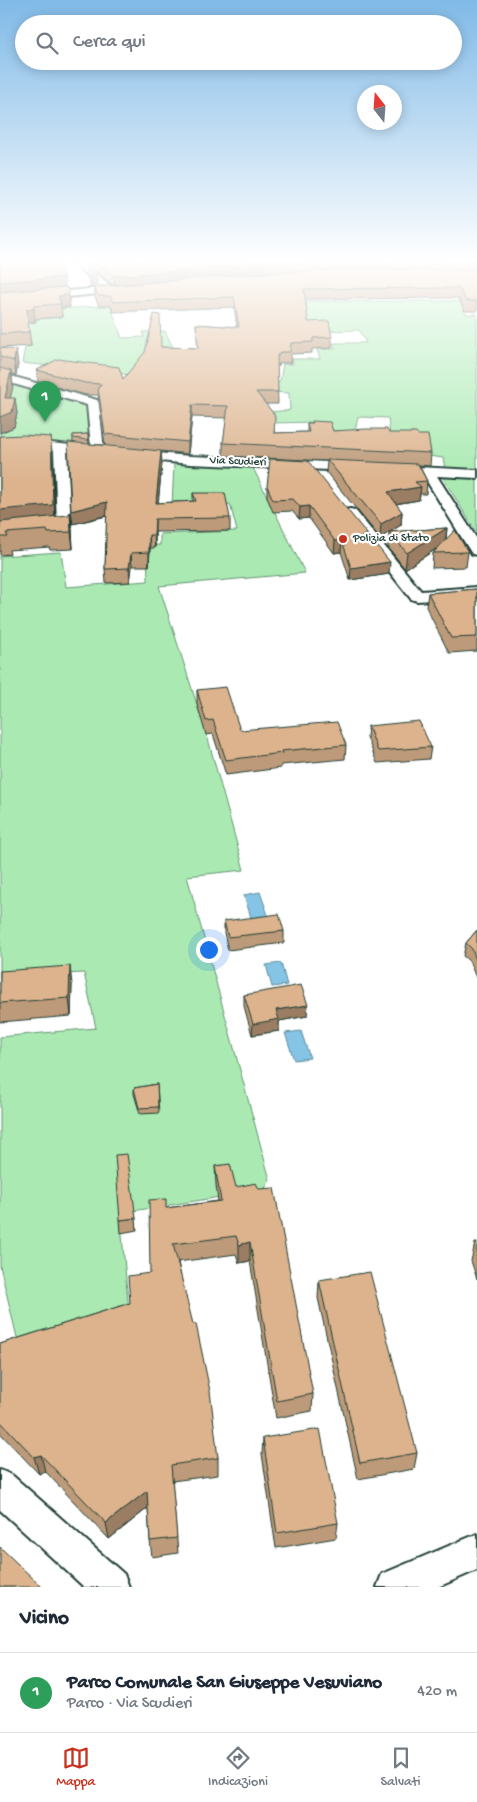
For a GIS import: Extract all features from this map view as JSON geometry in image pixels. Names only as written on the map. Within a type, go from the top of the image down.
[{"type":"street","points":[[0,376],[93,403],[102,452],[0,442]]},
{"type":"street","points":[[0,533],[64,526],[60,448]]},
{"type":"street","name":"Via Scudieri","points":[[125,454],[190,460],[477,474]]},
{"type":"street","points":[[311,465],[323,480]]},
{"type":"street","points":[[427,471],[477,552]]},
{"type":"street","points":[[342,504],[417,596],[477,592]]},
{"type":"street","points":[[0,1487],[111,1587]]},
{"type":"street","points":[[395,1587],[477,1552]]},
{"type":"green space","points":[[29,334],[121,334],[122,338],[144,337],[143,334],[166,334],[173,348],[143,376],[22,363],[25,347],[32,346]]},
{"type":"green space","points":[[361,334],[477,334],[477,471],[445,469],[443,458],[429,456],[391,443],[388,418],[358,417],[354,436],[334,438],[333,431],[319,431],[315,422],[274,423],[270,412],[290,410],[289,393],[269,392],[280,381],[283,364],[293,364],[292,359],[320,359],[317,349],[335,349],[333,343],[366,343]]},
{"type":"green space","points":[[0,377],[89,404],[92,449],[0,440]]},
{"type":"green space","points":[[174,463],[252,466],[305,573],[159,586],[208,739],[244,870],[187,876],[270,1180],[264,1190],[120,1213],[129,1313],[18,1342],[0,1266],[0,1037],[96,1028],[84,973],[0,977],[0,556],[61,552],[66,587],[148,581],[147,545],[160,545],[160,534],[237,531],[230,504],[172,506]]},
{"type":"green space","points":[[441,475],[477,477],[477,533]]},
{"type":"water","points":[[260,892],[269,918],[252,921],[244,895]]},
{"type":"water","points":[[281,963],[287,985],[272,987],[266,965]]},
{"type":"water","points":[[301,1031],[310,1058],[294,1060],[285,1033]]},
{"type":"building","points":[[149,334],[161,334],[161,347],[198,348],[197,334],[331,334],[332,337],[313,338],[313,342],[291,343],[290,352],[280,352],[277,355],[278,392],[256,392],[274,414],[274,433],[309,432],[307,423],[313,423],[312,421],[330,422],[333,431],[387,429],[389,433],[428,435],[431,453],[223,443],[228,406],[192,405],[188,442],[105,434],[98,388],[101,384],[85,383],[37,370],[58,359],[119,367],[123,379],[145,352]]},
{"type":"building","points":[[0,348],[16,350],[14,361],[0,357]]},
{"type":"building","points":[[0,368],[11,371],[5,398],[15,398],[12,412],[0,417]]},
{"type":"building","points":[[88,434],[88,440],[73,438],[73,435]]},
{"type":"building","points":[[0,436],[51,437],[53,505],[0,510]]},
{"type":"building","points":[[68,442],[161,451],[156,503],[196,501],[193,493],[225,493],[230,518],[155,519],[154,535],[149,535],[149,552],[131,553],[129,568],[105,569],[107,502],[71,511]]},
{"type":"building","points":[[270,459],[308,461],[367,534],[361,537],[369,536],[390,562],[351,568],[342,540],[335,541],[309,506],[300,507],[293,499],[273,500],[267,486]]},
{"type":"building","points":[[327,460],[418,464],[427,481],[415,482],[421,487],[388,492],[402,512],[381,524]]},
{"type":"building","points":[[70,512],[71,532],[48,533],[47,530],[6,533],[8,537],[0,537],[0,522],[68,515]]},
{"type":"building","points":[[447,528],[407,553],[389,532]]},
{"type":"building","points":[[455,530],[468,552],[433,553]]},
{"type":"building","points":[[477,589],[477,637],[451,638],[428,593]]},
{"type":"building","points":[[226,687],[240,730],[337,722],[346,745],[281,751],[282,753],[226,760],[213,720],[206,721],[197,690]]},
{"type":"building","points":[[419,721],[431,747],[378,751],[368,726]]},
{"type":"building","points":[[279,914],[284,931],[228,937],[224,921]]},
{"type":"building","points":[[477,930],[477,962],[472,949],[466,943]]},
{"type":"building","points":[[70,966],[69,998],[0,1003],[0,971]]},
{"type":"building","points":[[301,985],[308,1005],[276,1010],[279,1019],[253,1024],[244,995]]},
{"type":"building","points":[[157,1084],[158,1107],[139,1108],[134,1088]]},
{"type":"building","points":[[127,1154],[136,1218],[120,1220],[115,1155]]},
{"type":"building","points":[[230,1164],[236,1187],[256,1183],[259,1189],[274,1188],[313,1394],[277,1401],[250,1242],[239,1245],[236,1236],[173,1244],[193,1324],[196,1324],[210,1391],[218,1458],[171,1465],[177,1538],[150,1541],[147,1491],[106,1523],[41,1455],[34,1457],[0,1421],[0,1344],[130,1303],[128,1276],[150,1273],[149,1200],[166,1199],[166,1208],[221,1201],[215,1166]]},
{"type":"building","points":[[370,1272],[417,1453],[360,1463],[319,1280]]},
{"type":"building","points":[[320,1429],[338,1523],[277,1533],[263,1438]]},
{"type":"building","points":[[0,1547],[42,1587],[0,1587]]},
{"type":"place","name":"Parco Comunale San Giuseppe Vesuviano","points":[[45,422]]},
{"type":"place","name":"Polizia di Stato","points":[[343,539]]}]
